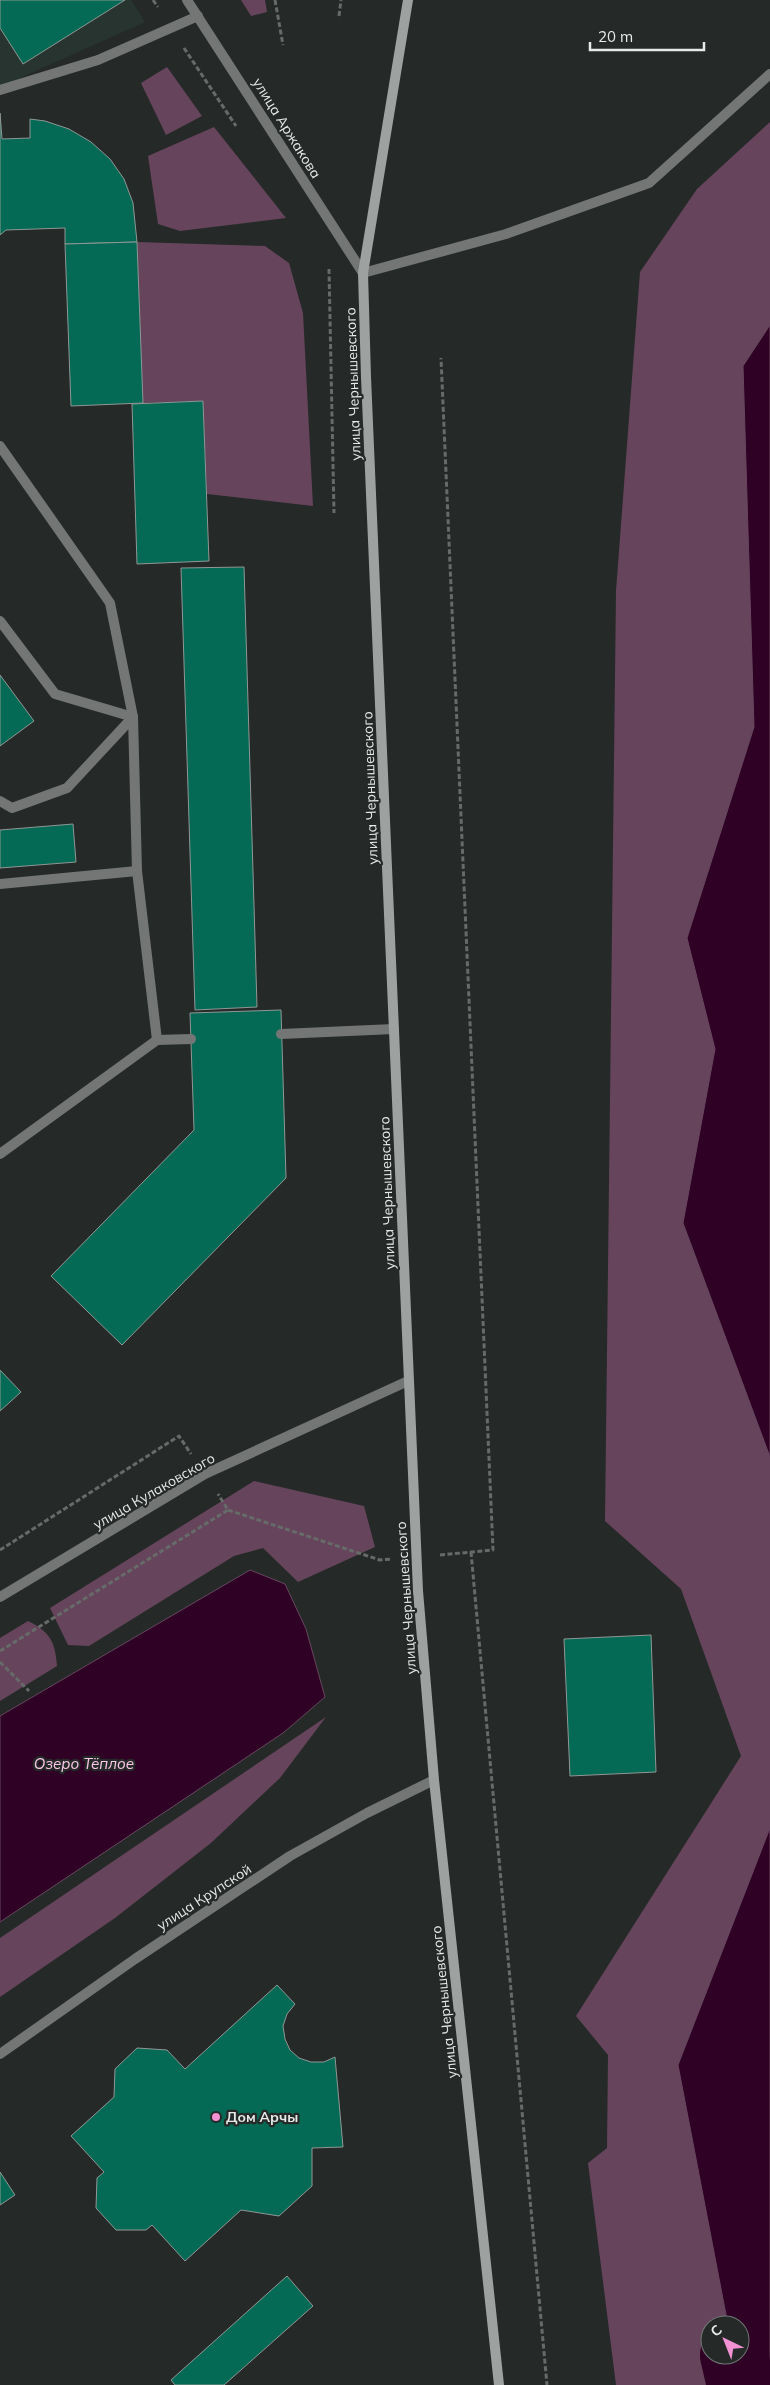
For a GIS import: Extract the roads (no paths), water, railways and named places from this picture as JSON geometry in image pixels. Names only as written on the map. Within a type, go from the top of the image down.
[{"type":"main road","name":"улица Чернышевского","points":[[408,0],[363,272],[416,1557],[434,1780],[499,2385]]},
{"type":"street","name":"улица Аржакова","points":[[187,0],[363,272]]},
{"type":"street","points":[[0,90],[98,60],[198,16]]},
{"type":"street","points":[[363,272],[506,234],[649,182],[770,74]]},
{"type":"street","points":[[0,446],[110,603],[133,717],[136,872],[157,1040]]},
{"type":"street","points":[[0,622],[55,694],[133,717]]},
{"type":"street","points":[[0,801],[12,808],[67,788],[133,717]]},
{"type":"street","points":[[0,884],[136,872]]},
{"type":"street","points":[[281,1034],[394,1028]]},
{"type":"street","points":[[0,1154],[157,1040],[191,1039]]},
{"type":"street","name":"улица Кулаковского","points":[[0,1597],[205,1474],[408,1381]]},
{"type":"street","name":"улица Крупской","points":[[0,2054],[135,1959],[290,1856],[367,1813],[434,1780]]},
{"type":"water","points":[[770,325],[770,1457],[683,1223],[715,1049],[687,938],[754,727],[743,366]]},
{"type":"water","name":"Озеро Тёплое","points":[[250,1570],[285,1584],[306,1629],[325,1697],[283,1733],[0,1922],[0,1716]]},
{"type":"water","points":[[770,1828],[770,2385],[739,2385],[735,2365],[750,2365],[750,2315],[726,2315],[678,2065]]},
{"type":"waterway","points":[[736,2365],[741,2385]]},
{"type":"place","name":"Дом Арчы","points":[[216,2117]]}]
